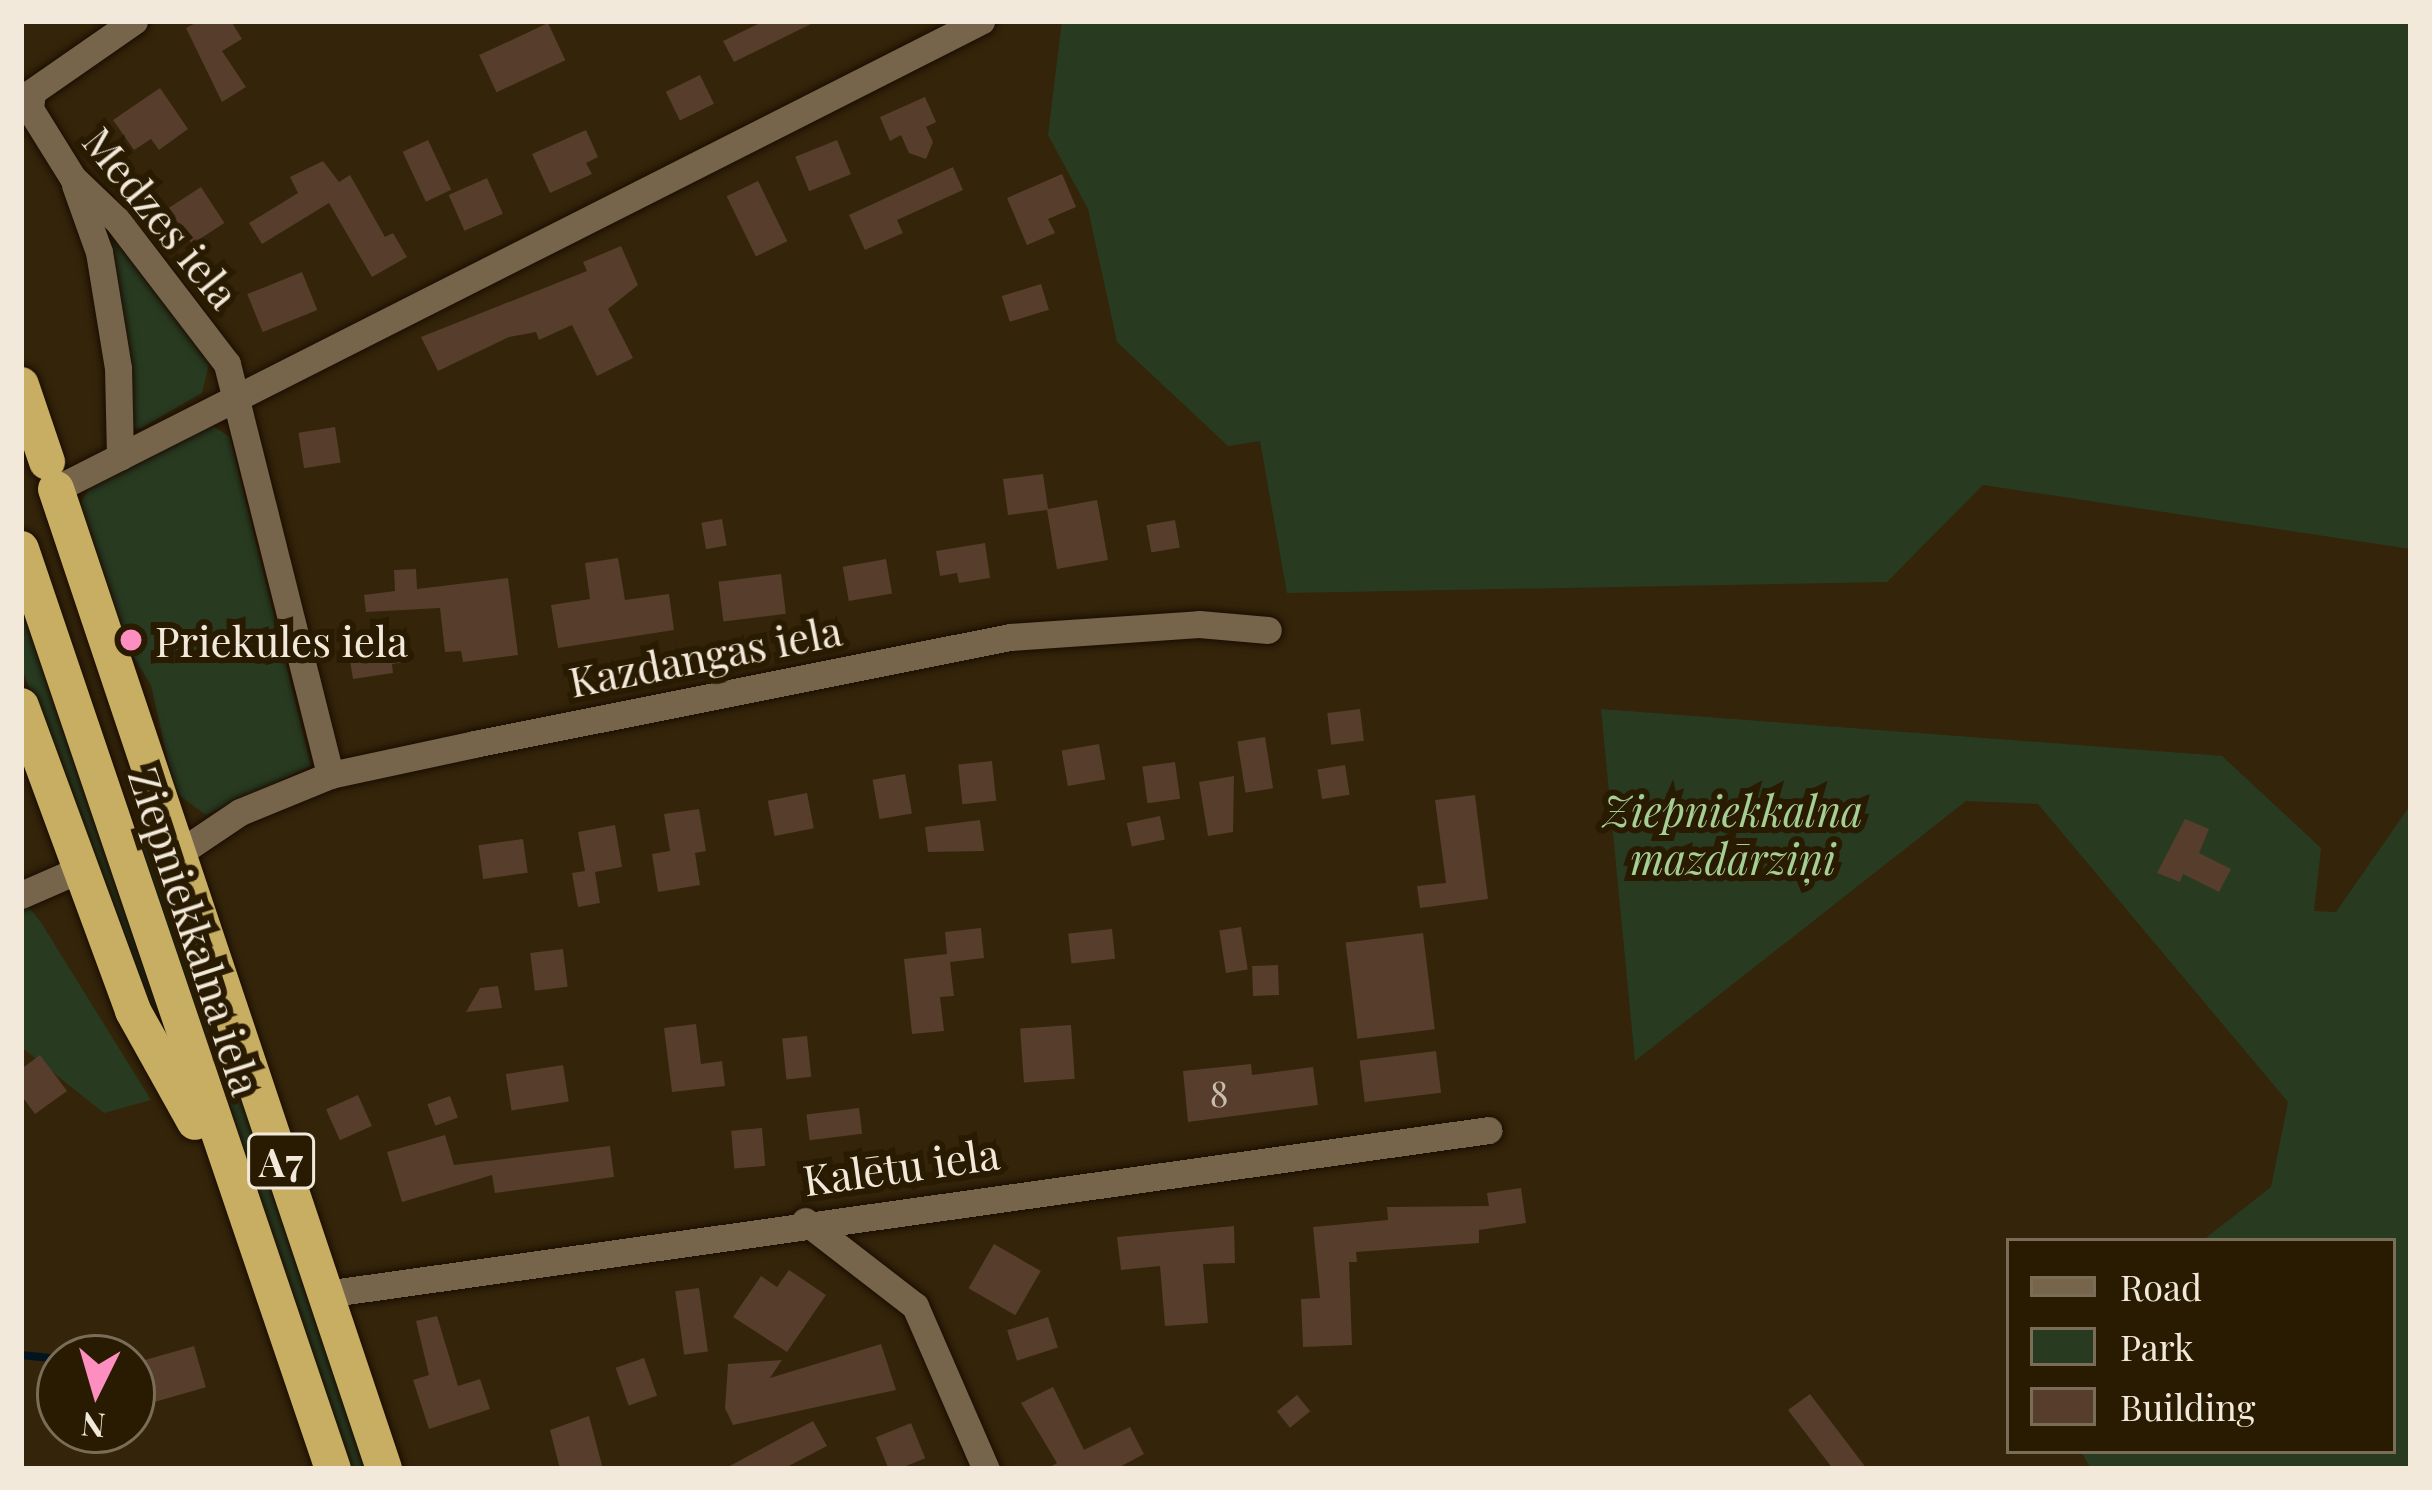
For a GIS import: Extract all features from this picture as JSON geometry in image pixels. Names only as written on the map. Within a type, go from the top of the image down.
[{"type":"highway","name":"Ziepniekkalna iela","points":[[21,385],[384,1469]]},
{"type":"highway","name":"Ziepniekkalna iela","points":[[21,549],[333,1469]]},
{"type":"highway","points":[[21,706],[76,871],[133,1011],[238,1198]]},
{"type":"highway","name":"Ziepniekkalna iela","points":[[92,761],[179,854]]},
{"type":"street","name":"Medzes iela","points":[[134,21],[32,92],[37,128],[73,178],[117,220],[227,364],[330,775]]},
{"type":"street","points":[[52,475],[120,457],[236,394],[981,21]]},
{"type":"street","points":[[73,178],[99,253],[110,322],[120,457]]},
{"type":"street","name":"Kazdangas iela","points":[[179,854],[240,812],[330,775],[1010,637],[1199,624],[1268,630]]},
{"type":"street","points":[[21,895],[76,871]]},
{"type":"street","name":"Kalētu iela","points":[[325,1294],[805,1222],[1489,1130]]},
{"type":"street","points":[[805,1222],[915,1306],[986,1469]]},
{"type":"green space","points":[[1062,21],[2411,21],[2411,549],[1983,485],[1887,582],[1287,593],[1260,441],[1228,446],[1117,342],[1088,209],[1048,135]]},
{"type":"green space","points":[[100,218],[210,360],[202,393],[141,428],[129,429]]},
{"type":"green space","points":[[207,422],[230,437],[311,766],[206,815],[175,792],[151,685],[126,645],[80,504],[92,484]]},
{"type":"green space","points":[[21,596],[169,1034],[161,1037],[21,666]]},
{"type":"green space","name":"Ziepniekkalna mazdārziņi","points":[[1601,709],[2222,756],[2321,848],[2314,911],[2336,912],[2411,804],[2411,1469],[2091,1469],[2083,1454],[2396,1454],[2396,1238],[2206,1238],[2271,1187],[2288,1102],[2038,804],[1966,801],[1635,1061]]},
{"type":"green space","points":[[134,827],[161,856],[367,1469],[347,1469]]},
{"type":"green space","points":[[21,897],[151,1100],[104,1113],[21,1047]]},
{"type":"building","points":[[199,21],[231,21],[242,39],[222,51],[246,87],[222,102],[186,28]]},
{"type":"building","points":[[764,21],[817,21],[734,62],[723,41]]},
{"type":"building","points":[[548,23],[565,60],[496,92],[479,55]]},
{"type":"building","points":[[700,75],[714,104],[680,120],[666,92]]},
{"type":"building","points":[[160,88],[188,129],[159,150],[151,139],[134,150],[113,120]]},
{"type":"building","points":[[925,97],[936,122],[926,127],[933,142],[926,159],[909,153],[901,135],[890,141],[880,117]]},
{"type":"building","points":[[586,130],[598,157],[586,163],[592,174],[550,193],[532,154]]},
{"type":"building","points":[[428,140],[451,190],[426,202],[403,152]]},
{"type":"building","points":[[837,140],[851,174],[809,191],[795,157]]},
{"type":"building","points":[[323,161],[339,182],[350,175],[385,237],[393,233],[407,257],[372,277],[329,203],[262,244],[249,223],[298,193],[290,177]]},
{"type":"building","points":[[953,167],[963,190],[897,220],[903,233],[865,250],[849,215]]},
{"type":"building","points":[[1062,174],[1076,207],[1048,219],[1055,233],[1027,245],[1007,198]]},
{"type":"building","points":[[487,178],[503,214],[464,231],[449,195]]},
{"type":"building","points":[[758,181],[787,241],[756,257],[727,196]]},
{"type":"building","points":[[201,187],[224,223],[192,244],[168,208]]},
{"type":"building","points":[[621,246],[638,285],[608,309],[633,358],[597,376],[572,325],[539,340],[536,332],[509,337],[438,371],[421,337],[587,271],[583,262]]},
{"type":"building","points":[[302,272],[317,310],[263,332],[247,294]]},
{"type":"building","points":[[1041,284],[1049,310],[1010,322],[1002,296]]},
{"type":"building","points":[[335,427],[341,463],[304,468],[298,433]]},
{"type":"building","points":[[1043,474],[1048,509],[1097,500],[1108,560],[1057,569],[1047,510],[1008,515],[1003,479]]},
{"type":"building","points":[[722,519],[727,546],[706,549],[701,523]]},
{"type":"building","points":[[1175,520],[1180,548],[1151,553],[1146,525]]},
{"type":"building","points":[[985,543],[990,578],[959,583],[957,573],[940,576],[936,551]]},
{"type":"building","points":[[618,558],[625,600],[669,594],[674,630],[558,648],[551,605],[590,599],[585,563]]},
{"type":"building","points":[[886,559],[892,593],[849,601],[843,567]]},
{"type":"building","points":[[416,569],[417,589],[508,578],[518,655],[463,662],[461,651],[445,652],[440,608],[366,612],[364,595],[395,591],[394,570]]},
{"type":"building","points":[[781,574],[786,614],[723,621],[718,582]]},
{"type":"building","points":[[401,635],[405,662],[392,664],[393,673],[353,679],[347,643]]},
{"type":"building","points":[[1360,709],[1364,741],[1331,745],[1327,713]]},
{"type":"building","points":[[1265,737],[1273,788],[1245,793],[1237,741]]},
{"type":"building","points":[[1099,744],[1105,779],[1068,786],[1062,751]]},
{"type":"building","points":[[992,761],[996,801],[962,804],[958,765]]},
{"type":"building","points":[[1175,762],[1180,799],[1147,803],[1142,767]]},
{"type":"building","points":[[1345,765],[1350,795],[1322,799],[1317,769]]},
{"type":"building","points":[[905,774],[912,813],[879,819],[873,780]]},
{"type":"building","points":[[1234,776],[1233,832],[1208,836],[1199,782]]},
{"type":"building","points":[[807,793],[814,828],[775,836],[768,801]]},
{"type":"building","points":[[1475,795],[1488,899],[1420,908],[1417,886],[1446,883],[1435,800]]},
{"type":"building","points":[[699,809],[706,851],[695,853],[700,885],[658,892],[652,854],[670,851],[664,814]]},
{"type":"building","points":[[1160,816],[1165,839],[1132,847],[1127,823]]},
{"type":"building","points":[[2185,819],[2209,829],[2199,853],[2231,869],[2219,892],[2183,874],[2180,882],[2157,873]]},
{"type":"building","points":[[980,820],[984,851],[928,852],[925,827]]},
{"type":"building","points":[[615,825],[622,867],[595,872],[600,903],[578,907],[572,873],[585,871],[578,832]]},
{"type":"building","points":[[523,839],[528,873],[483,879],[478,845]]},
{"type":"building","points":[[1241,927],[1248,969],[1226,973],[1219,930]]},
{"type":"building","points":[[981,928],[984,958],[950,962],[954,996],[940,997],[944,1031],[912,1034],[904,959],[947,954],[945,932]]},
{"type":"building","points":[[1112,929],[1115,959],[1071,963],[1068,934]]},
{"type":"building","points":[[1423,933],[1435,1029],[1357,1039],[1346,943]]},
{"type":"building","points":[[563,949],[568,987],[535,991],[530,953]]},
{"type":"building","points":[[1278,965],[1279,995],[1253,996],[1252,966]]},
{"type":"building","points":[[498,986],[502,1008],[466,1012],[480,988]]},
{"type":"building","points":[[696,1024],[701,1064],[722,1061],[725,1086],[672,1092],[664,1028]]},
{"type":"building","points":[[1071,1025],[1075,1079],[1024,1082],[1020,1029]]},
{"type":"building","points":[[807,1036],[811,1077],[786,1079],[782,1039]]},
{"type":"building","points":[[1436,1051],[1441,1093],[1365,1102],[1360,1060]]},
{"type":"building","points":[[40,1055],[67,1091],[35,1114],[21,1095],[21,1069]]},
{"type":"building","points":[[1251,1064],[1252,1075],[1313,1067],[1318,1105],[1188,1122],[1183,1071]]},
{"type":"building","points":[[563,1065],[569,1102],[512,1111],[506,1074]]},
{"type":"building","points":[[358,1095],[372,1126],[340,1140],[326,1109]]},
{"type":"building","points":[[450,1096],[458,1118],[435,1126],[427,1104]]},
{"type":"building","points":[[859,1108],[862,1134],[810,1140],[806,1114]]},
{"type":"building","points":[[762,1128],[765,1166],[734,1169],[731,1131]]},
{"type":"building","points":[[445,1135],[454,1165],[610,1146],[614,1177],[495,1193],[492,1175],[402,1202],[387,1152]]},
{"type":"building","points":[[1521,1188],[1526,1223],[1479,1230],[1479,1243],[1356,1252],[1357,1262],[1349,1262],[1352,1345],[1303,1347],[1301,1299],[1320,1298],[1313,1227],[1388,1220],[1387,1207],[1489,1206],[1487,1193]]},
{"type":"building","points":[[1234,1226],[1235,1263],[1203,1264],[1208,1323],[1165,1326],[1160,1266],[1121,1270],[1117,1237]]},
{"type":"building","points":[[994,1244],[1041,1271],[1015,1315],[968,1288]]},
{"type":"building","points":[[789,1270],[826,1295],[787,1352],[733,1317],[761,1276],[777,1287]]},
{"type":"building","points":[[699,1288],[708,1351],[684,1355],[675,1291]]},
{"type":"building","points":[[437,1316],[458,1386],[480,1379],[490,1409],[429,1429],[413,1380],[429,1375],[416,1321]]},
{"type":"building","points":[[1048,1317],[1058,1347],[1017,1361],[1007,1330]]},
{"type":"building","points":[[881,1344],[896,1390],[733,1425],[725,1408],[728,1364],[782,1360],[770,1378]]},
{"type":"building","points":[[194,1346],[206,1387],[156,1402],[156,1357]]},
{"type":"building","points":[[644,1358],[657,1396],[629,1406],[616,1368]]},
{"type":"building","points":[[1053,1387],[1084,1450],[1130,1427],[1144,1454],[1116,1469],[1046,1469],[1057,1463],[1021,1403]]},
{"type":"building","points":[[1810,1394],[1867,1469],[1833,1469],[1788,1410]]},
{"type":"building","points":[[1297,1395],[1310,1411],[1290,1428],[1277,1411]]},
{"type":"building","points":[[589,1416],[603,1469],[560,1469],[550,1430]]},
{"type":"building","points":[[813,1421],[827,1446],[783,1469],[724,1469]]},
{"type":"building","points":[[911,1423],[925,1458],[889,1469],[876,1437]]},
{"type":"waterway","points":[[21,1355],[36,1357]]},
{"type":"place","name":"Priekules iela","points":[[131,640]]}]
